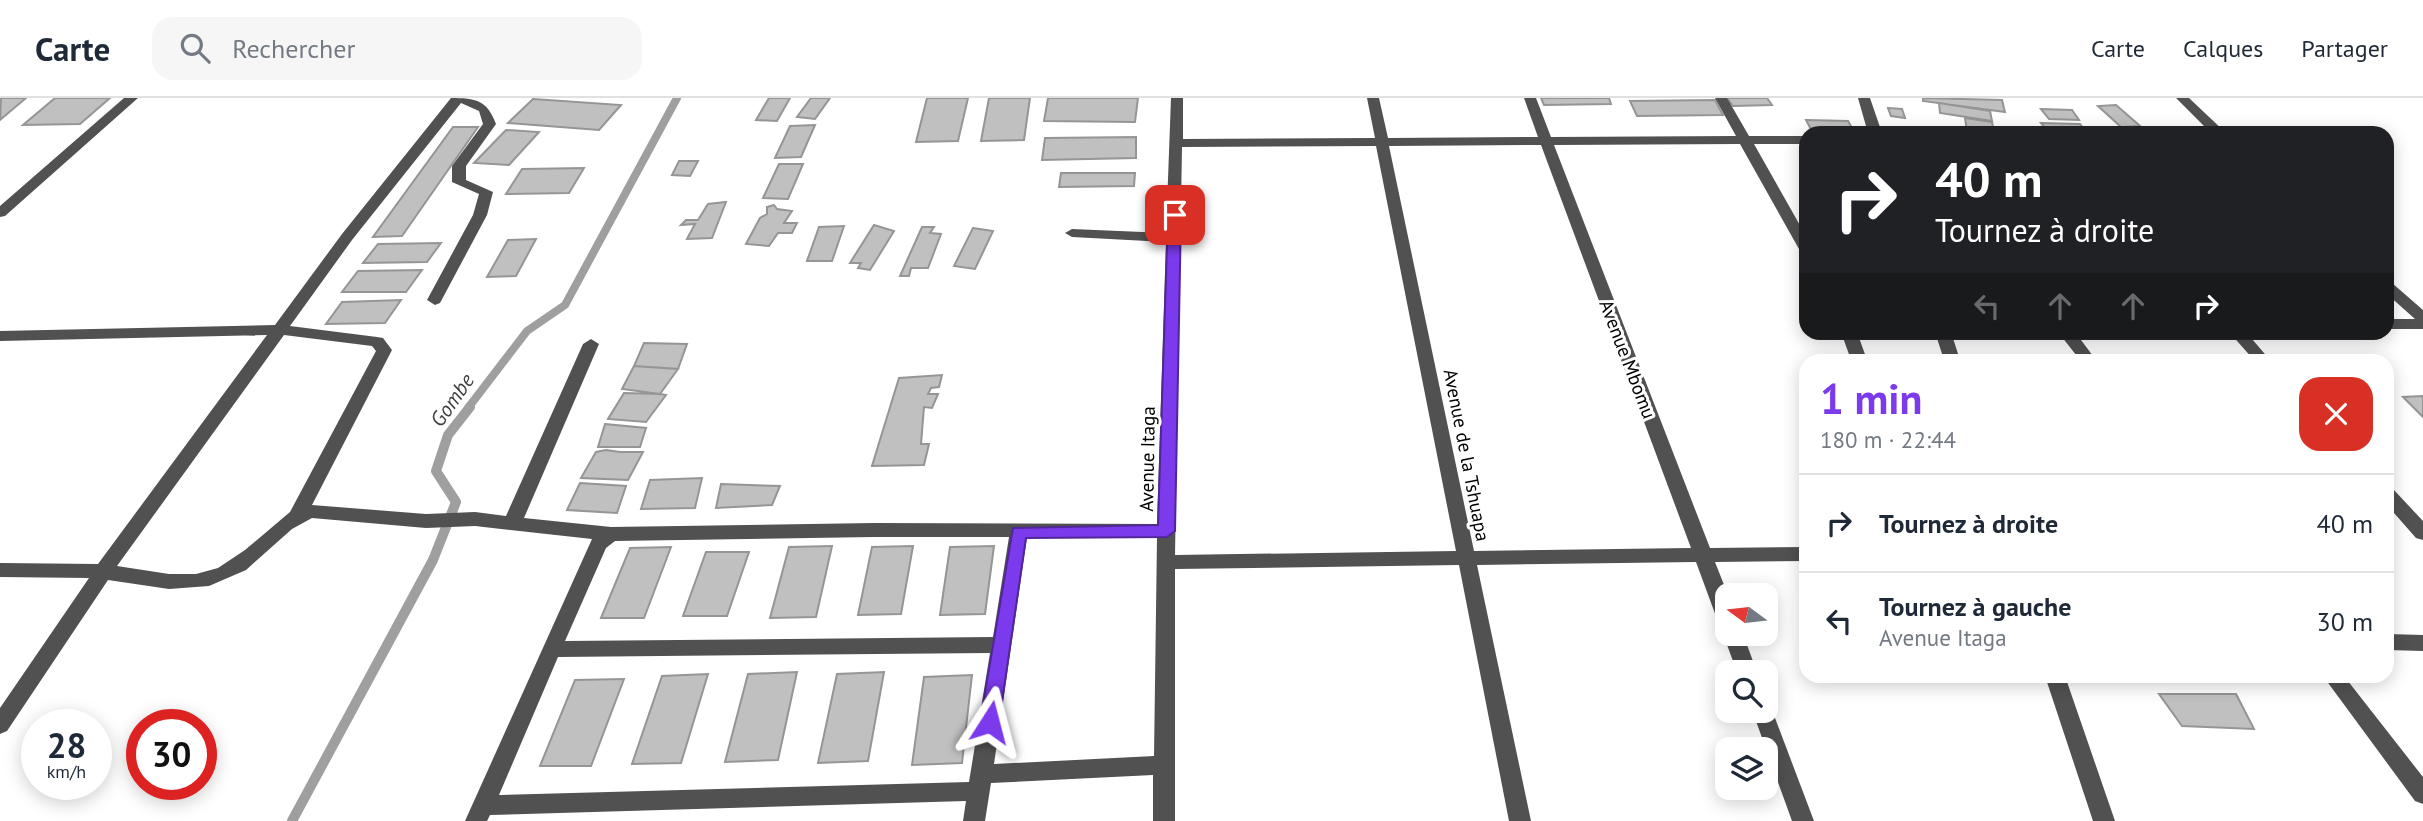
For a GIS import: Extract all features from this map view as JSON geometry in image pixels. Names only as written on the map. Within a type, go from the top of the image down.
[{"type":"street","points":[[0,213],[132,98]]},
{"type":"street","points":[[0,725],[103,572],[347,237],[459,98],[484,110],[490,124],[459,166],[459,182],[486,192],[480,215],[435,300]]},
{"type":"street","name":"Avenue Itaga","points":[[1164,821],[1167,531],[1177,98]]},
{"type":"street","name":"Avenue de la Tshuapa","points":[[1373,98],[1520,821]]},
{"type":"street","name":"Avenue Mbomu","points":[[1530,98],[1715,586]]},
{"type":"street","points":[[1721,98],[1799,236]]},
{"type":"street","points":[[1864,98],[1873,126]]},
{"type":"street","points":[[2182,98],[2212,126]]},
{"type":"street","points":[[1176,143],[1544,139],[1799,140]]},
{"type":"street","points":[[1072,233],[1174,238]]},
{"type":"street","points":[[2394,292],[2423,318]]},
{"type":"street","points":[[2394,324],[2423,324]]},
{"type":"street","points":[[0,336],[281,330],[363,339],[377,342],[384,350],[298,514],[242,564],[211,579],[190,582],[103,572],[0,570]]},
{"type":"street","points":[[2072,340],[2083,354]]},
{"type":"street","points":[[2244,340],[2257,354]]},
{"type":"street","points":[[512,524],[591,344]]},
{"type":"street","points":[[2394,502],[2423,533]]},
{"type":"street","points":[[298,514],[310,511],[329,512],[426,521],[475,519],[611,534],[874,530],[1167,531]]},
{"type":"street","points":[[974,821],[1019,532]]},
{"type":"street","points":[[611,534],[598,544],[480,813],[980,782],[1164,765]]},
{"type":"street","points":[[1167,562],[1799,554]]},
{"type":"street","points":[[2394,642],[2423,643]]},
{"type":"street","points":[[552,649],[1003,645]]},
{"type":"street","points":[[2057,683],[2104,821]]},
{"type":"street","points":[[2338,683],[2423,794]]},
{"type":"street","points":[[1767,723],[1803,821]]},
{"type":"building","points":[[1,98],[26,98],[0,120]]},
{"type":"building","points":[[55,98],[110,98],[80,124],[23,125]]},
{"type":"building","points":[[769,98],[790,98],[777,121],[756,120]]},
{"type":"building","points":[[811,98],[830,98],[815,119],[797,117]]},
{"type":"building","points":[[927,98],[968,98],[958,141],[916,142]]},
{"type":"building","points":[[989,98],[1030,98],[1024,140],[981,141]]},
{"type":"building","points":[[1048,98],[1138,98],[1135,122],[1044,121]]},
{"type":"building","points":[[1541,98],[1609,98],[1611,104],[1544,105]]},
{"type":"building","points":[[1727,98],[1767,98],[1772,105],[1733,106]]},
{"type":"building","points":[[1923,98],[2002,100],[2005,112],[1923,101]]},
{"type":"building","points":[[533,99],[621,105],[599,130],[508,123]]},
{"type":"building","points":[[1715,100],[1723,115],[1637,116],[1630,101]]},
{"type":"building","points":[[1939,103],[1990,111],[1992,121],[1940,113]]},
{"type":"building","points":[[2116,105],[2140,126],[2120,126],[2098,106]]},
{"type":"building","points":[[1888,108],[1902,109],[1905,118],[1891,116]]},
{"type":"building","points":[[2041,109],[2072,110],[2079,120],[2049,119]]},
{"type":"building","points":[[1965,118],[1992,122],[1993,126],[1966,126]]},
{"type":"building","points":[[1806,120],[1848,121],[1851,126],[1809,126]]},
{"type":"building","points":[[2041,123],[2082,126],[2043,126]]},
{"type":"building","points":[[815,125],[801,157],[775,158],[790,126]]},
{"type":"building","points":[[453,127],[478,127],[402,236],[373,237]]},
{"type":"building","points":[[506,130],[539,132],[509,165],[474,163]]},
{"type":"building","points":[[1136,137],[1136,158],[1042,160],[1045,138]]},
{"type":"building","points":[[679,161],[698,161],[690,176],[672,175]]},
{"type":"building","points":[[779,164],[803,164],[788,199],[763,198]]},
{"type":"building","points":[[584,168],[569,193],[506,194],[522,169]]},
{"type":"building","points":[[1061,173],[1135,173],[1134,186],[1059,187]]},
{"type":"building","points":[[726,202],[712,238],[687,239],[695,224],[681,225],[686,220],[698,220],[708,204]]},
{"type":"building","points":[[774,205],[777,209],[792,211],[784,223],[797,223],[792,233],[778,233],[769,246],[746,244],[760,218],[767,214],[767,207]]},
{"type":"building","points":[[874,225],[894,231],[870,270],[858,268],[861,263],[850,263]]},
{"type":"building","points":[[844,226],[832,261],[807,261],[819,227]]},
{"type":"building","points":[[922,227],[934,227],[930,233],[941,234],[928,268],[911,268],[909,276],[900,276]]},
{"type":"building","points":[[973,228],[993,231],[975,269],[954,266]]},
{"type":"building","points":[[536,239],[516,276],[487,277],[508,240]]},
{"type":"building","points":[[441,243],[427,262],[363,263],[378,244]]},
{"type":"building","points":[[422,270],[406,292],[342,292],[358,271]]},
{"type":"building","points":[[401,300],[385,323],[326,324],[342,302]]},
{"type":"building","points":[[644,343],[687,344],[678,369],[634,366]]},
{"type":"building","points":[[634,366],[678,369],[660,394],[622,389]]},
{"type":"building","points":[[942,375],[939,387],[931,388],[928,394],[938,394],[932,408],[924,407],[921,444],[929,444],[924,465],[872,466],[899,378]]},
{"type":"building","points":[[624,393],[666,395],[646,422],[608,419]]},
{"type":"building","points":[[2423,396],[2423,417],[2403,397]]},
{"type":"building","points":[[605,424],[646,428],[640,447],[598,447]]},
{"type":"building","points":[[596,452],[643,452],[628,480],[581,478]]},
{"type":"building","points":[[702,478],[695,508],[641,509],[650,480]]},
{"type":"building","points":[[580,483],[626,486],[617,513],[567,510]]},
{"type":"building","points":[[721,484],[780,486],[772,505],[716,508]]},
{"type":"building","points":[[832,546],[816,617],[770,618],[789,547]]},
{"type":"building","points":[[913,546],[901,614],[858,615],[872,547]]},
{"type":"building","points":[[994,546],[985,614],[940,615],[950,547]]},
{"type":"building","points":[[671,547],[644,618],[601,618],[630,548]]},
{"type":"building","points":[[706,552],[749,552],[727,616],[683,616]]},
{"type":"building","points":[[797,672],[778,760],[725,762],[748,674]]},
{"type":"building","points":[[884,672],[868,761],[818,763],[837,674]]},
{"type":"building","points":[[708,674],[681,763],[632,764],[662,676]]},
{"type":"building","points":[[972,675],[962,763],[912,765],[924,677]]},
{"type":"building","points":[[624,679],[591,766],[540,766],[575,680]]},
{"type":"building","points":[[2159,694],[2236,694],[2254,729],[2182,726]]},
{"type":"waterway","name":"Gombe","points":[[468,408],[527,331],[565,305],[677,98]]},
{"type":"waterway","name":"Gombe","points":[[292,821],[433,560],[456,502],[436,471],[448,435],[470,407]]},
{"type":"route","points":[[990,722],[1019,532],[1167,531],[1175,215]]}]
